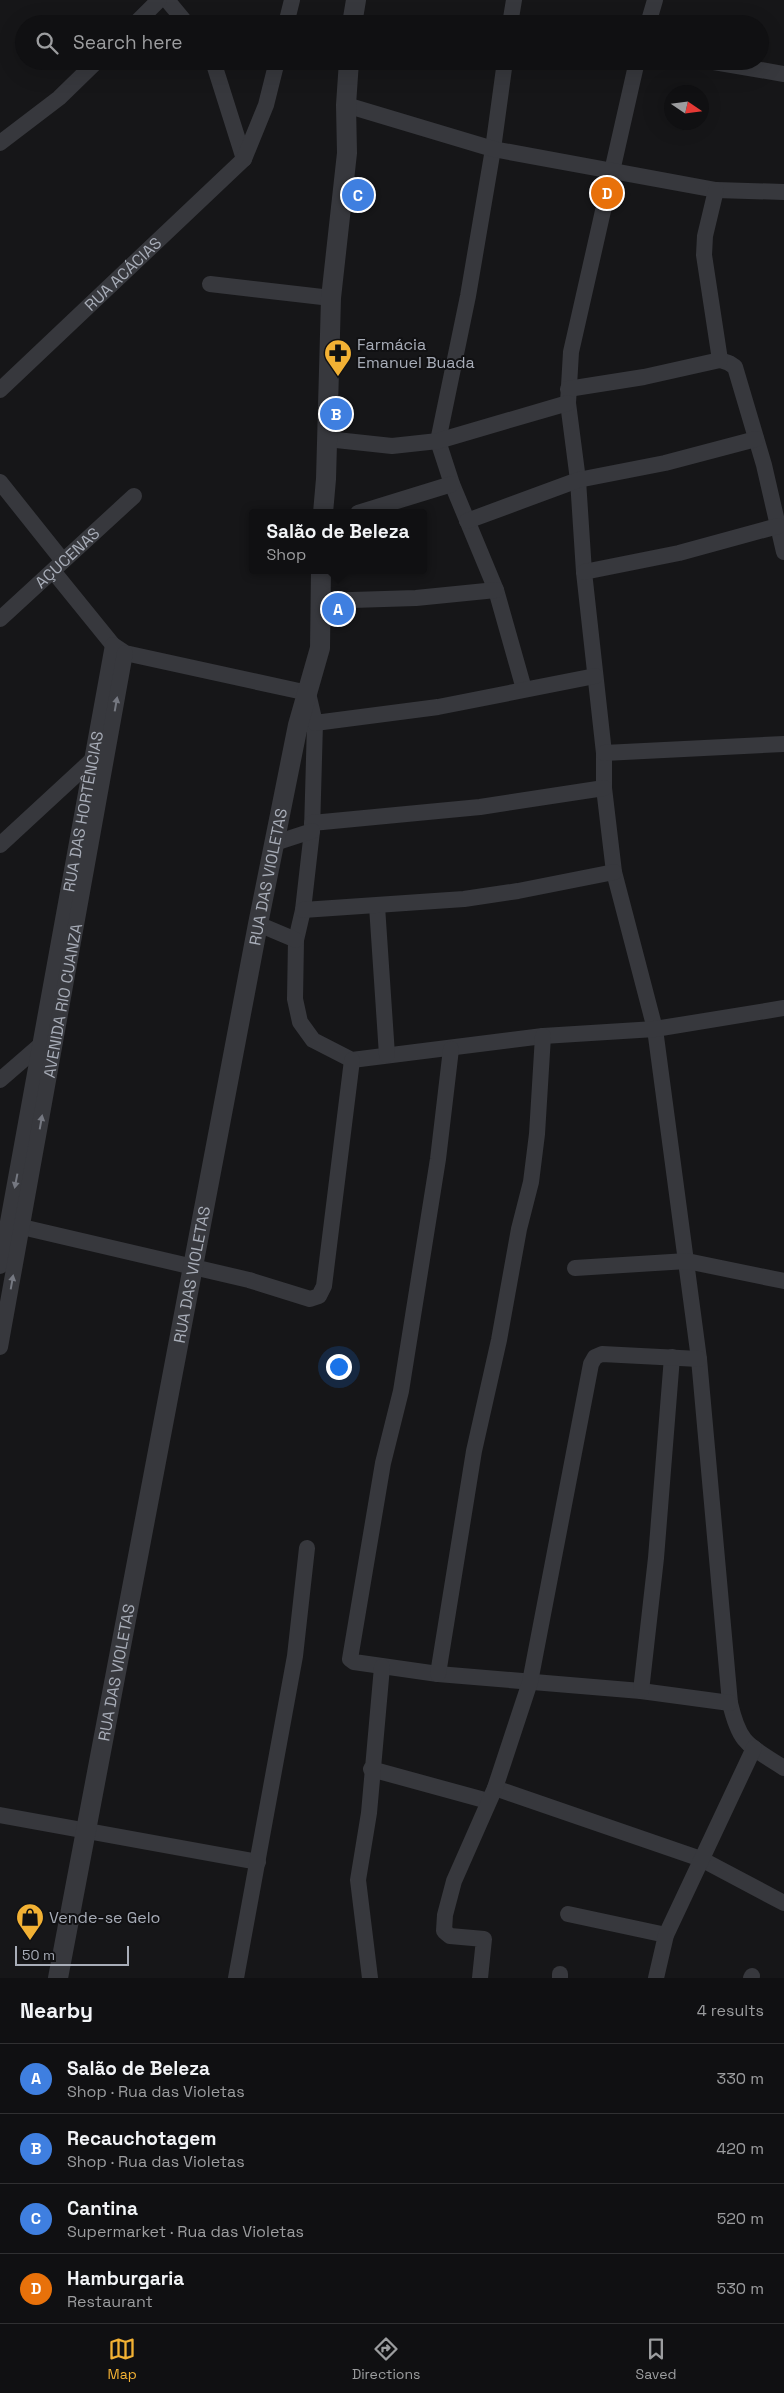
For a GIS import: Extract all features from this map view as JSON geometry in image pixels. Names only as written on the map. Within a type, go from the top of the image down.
[{"type":"street","points":[[144,15],[159,0]]},
{"type":"street","points":[[167,0],[180,15]]},
{"type":"street","points":[[288,15],[292,0]]},
{"type":"street","points":[[354,15],[356,0]]},
{"type":"street","points":[[512,15],[514,0]]},
{"type":"street","points":[[651,15],[656,0]]},
{"type":"street","points":[[0,143],[59,98],[88,70]]},
{"type":"street","points":[[216,70],[244,159]]},
{"type":"street","points":[[244,159],[266,105],[275,70]]},
{"type":"street","points":[[323,509],[331,298],[347,153],[346,105],[348,70]]},
{"type":"street","points":[[504,70],[493,149],[468,296],[438,441],[452,484],[496,590],[524,689]]},
{"type":"street","points":[[635,70],[613,170],[595,239],[571,352],[568,396],[578,480],[584,572],[604,753],[604,788],[614,872],[655,1029],[699,1359],[730,1703],[736,1726],[744,1741],[784,1768]]},
{"type":"street","points":[[761,70],[784,74]]},
{"type":"street","points":[[346,105],[493,149],[716,190],[784,192]]},
{"type":"street","name":"RUA ACÁCIAS","points":[[0,390],[244,159]]},
{"type":"street","points":[[716,190],[705,236],[704,255],[720,360]]},
{"type":"street","points":[[210,284],[331,298]]},
{"type":"street","points":[[327,439],[392,446],[438,441],[568,396],[720,360],[730,362],[735,367],[756,439],[784,552]]},
{"type":"street","points":[[467,521],[578,480],[664,464],[756,439]]},
{"type":"street","points":[[0,482],[117,649],[308,692]]},
{"type":"street","points":[[371,509],[452,484]]},
{"type":"street","name":"AÇUCENAS","points":[[0,618],[134,496]]},
{"type":"street","points":[[584,572],[679,553],[778,526]]},
{"type":"street","name":"RUA DAS VIOLETAS","points":[[58,1978],[84,1831],[194,1267],[258,924],[275,843],[306,724],[308,692],[320,648],[320,574]]},
{"type":"street","points":[[320,601],[416,598],[496,590]]},
{"type":"street","name":"RUA DAS HORTÊNCIAS","points":[[0,1266],[92,760],[117,649]]},
{"type":"street","name":"AVENIDA RIO CUANZA","points":[[0,1347],[57,1034],[117,649]]},
{"type":"street","points":[[595,676],[438,707],[306,724],[312,827],[303,910],[296,940],[295,999],[300,1022],[313,1040],[352,1060],[543,1036],[655,1029],[784,1008]]},
{"type":"street","points":[[604,753],[784,744]]},
{"type":"street","points":[[0,845],[92,760]]},
{"type":"street","points":[[275,843],[312,827],[480,807],[604,788]]},
{"type":"street","points":[[303,910],[464,899],[518,891],[614,872]]},
{"type":"street","points":[[377,906],[387,1055]]},
{"type":"street","points":[[258,924],[296,940]]},
{"type":"street","points":[[0,1080],[42,1042],[57,1034]]},
{"type":"street","points":[[438,1674],[474,1451],[499,1340],[519,1229],[531,1182],[537,1134],[543,1036]]},
{"type":"street","points":[[451,1049],[438,1159],[403,1381],[383,1463],[349,1655],[354,1662],[382,1667],[438,1674],[641,1691],[730,1703]]},
{"type":"street","points":[[22,1227],[249,1280],[310,1299],[319,1296],[324,1286],[352,1060]]},
{"type":"street","points":[[575,1268],[687,1261],[784,1282]]},
{"type":"street","points":[[480,1978],[484,1939],[450,1936],[444,1931],[443,1925],[454,1881],[492,1794],[530,1682],[591,1364],[596,1357],[602,1354],[699,1359]]},
{"type":"street","points":[[641,1691],[656,1558],[672,1358]]},
{"type":"street","points":[[236,1978],[295,1656],[307,1548]]},
{"type":"street","points":[[370,1978],[358,1880],[369,1813],[371,1769],[382,1667]]},
{"type":"street","points":[[656,1978],[666,1935],[754,1748]]},
{"type":"street","points":[[371,1769],[492,1794],[701,1859],[784,1904]]},
{"type":"street","points":[[0,1815],[258,1862]]},
{"type":"street","points":[[568,1914],[666,1935]]},
{"type":"place","name":"Hamburgaria","points":[[607,193]]},
{"type":"place","name":"Cantina","points":[[358,195]]},
{"type":"place","name":"Farmácia Emanuel Buada","points":[[338,377]]},
{"type":"place","name":"Recauchotagem","points":[[336,414]]},
{"type":"place","name":"Salão de Beleza","points":[[338,609]]},
{"type":"place","name":"Vende-se Gelo","points":[[30,1941]]}]
